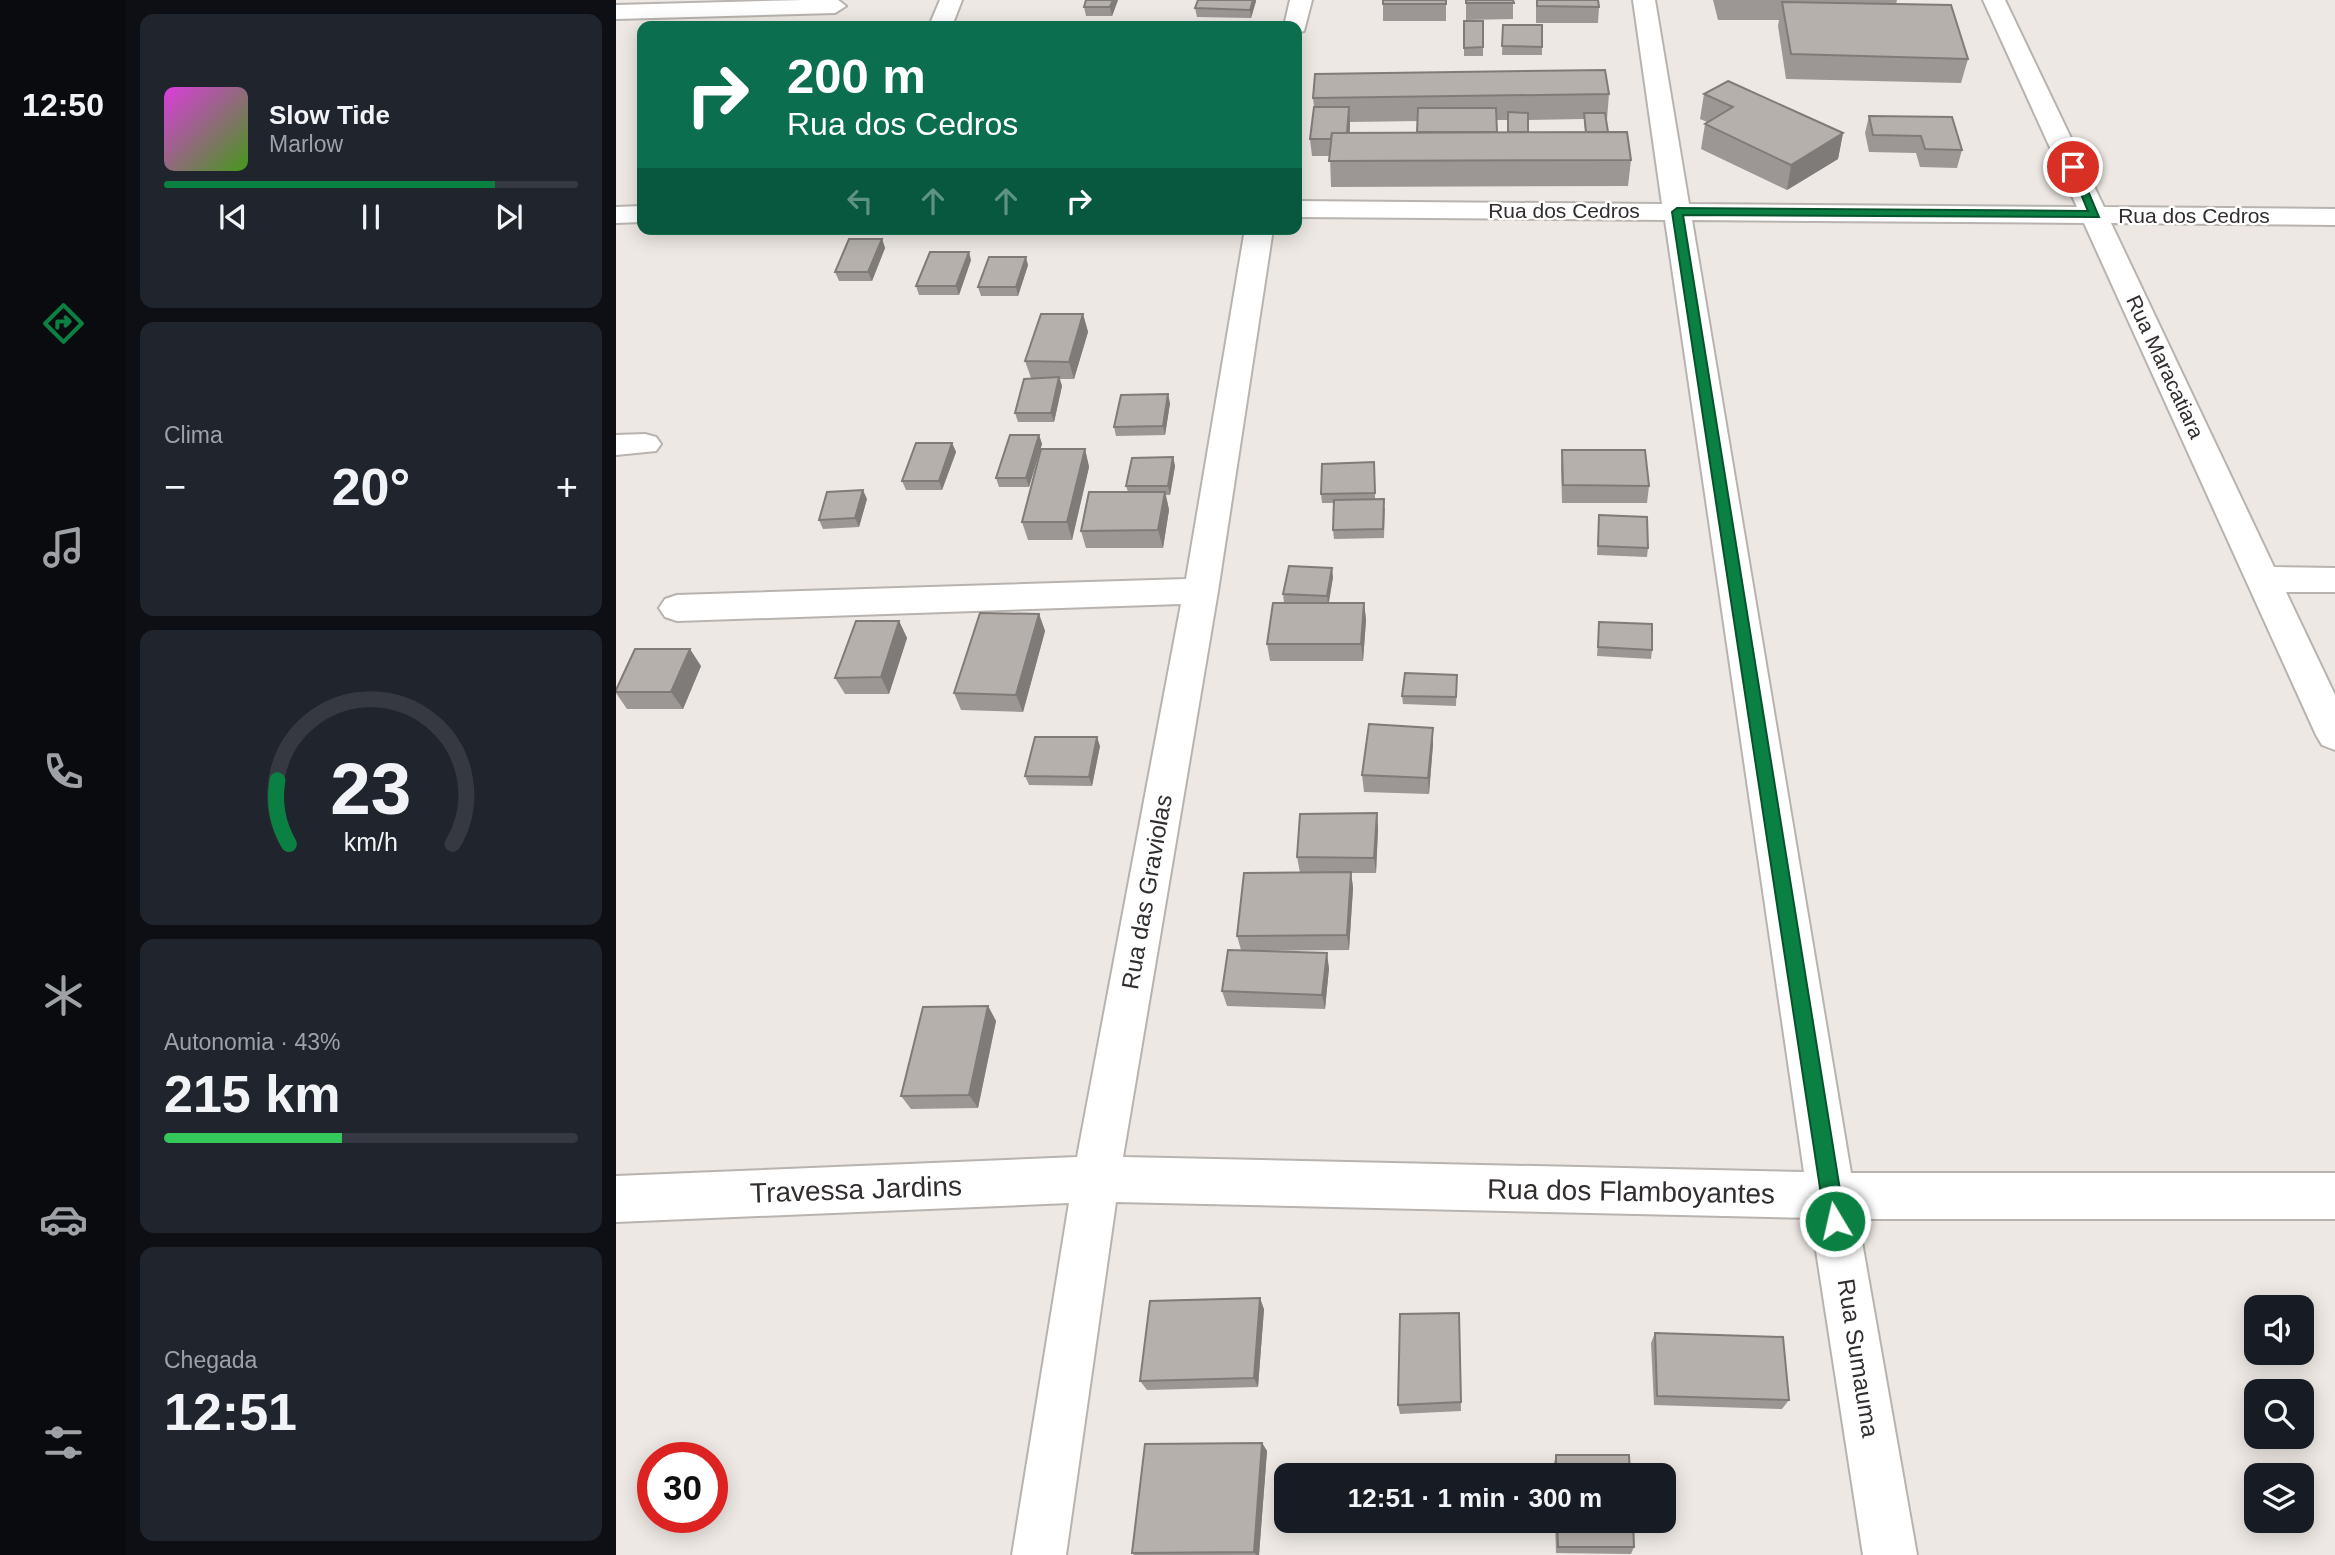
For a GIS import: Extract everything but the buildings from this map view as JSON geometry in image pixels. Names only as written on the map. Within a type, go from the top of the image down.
[{"type":"street","points":[[944,21],[951,0]]},
{"type":"street","points":[[1297,21],[1300,0]]},
{"type":"street","name":"Rua Sumauma","points":[[1644,0],[1831,1196],[1890,1555]]},
{"type":"street","name":"Rua Maracatiara","points":[[1994,0],[2335,735]]},
{"type":"street","points":[[616,12],[835,6]]},
{"type":"street","name":"Rua dos Cedros","points":[[1302,209],[2335,217]]},
{"type":"street","points":[[616,215],[637,214]]},
{"type":"street","name":"Rua das Graviolas","points":[[1039,1555],[1096,1179],[1202,591],[1258,235]]},
{"type":"street","points":[[2263,579],[2335,580]]},
{"type":"street","points":[[677,608],[1202,591]]},
{"type":"street","name":"Rua dos Flamboyantes","points":[[1096,1179],[1831,1196],[2335,1196]]},
{"type":"street","name":"Travessa Jardins","points":[[616,1199],[1096,1179]]},
{"type":"route","points":[[1835,1221],[1677,212],[2095,215],[2073,167]]}]
